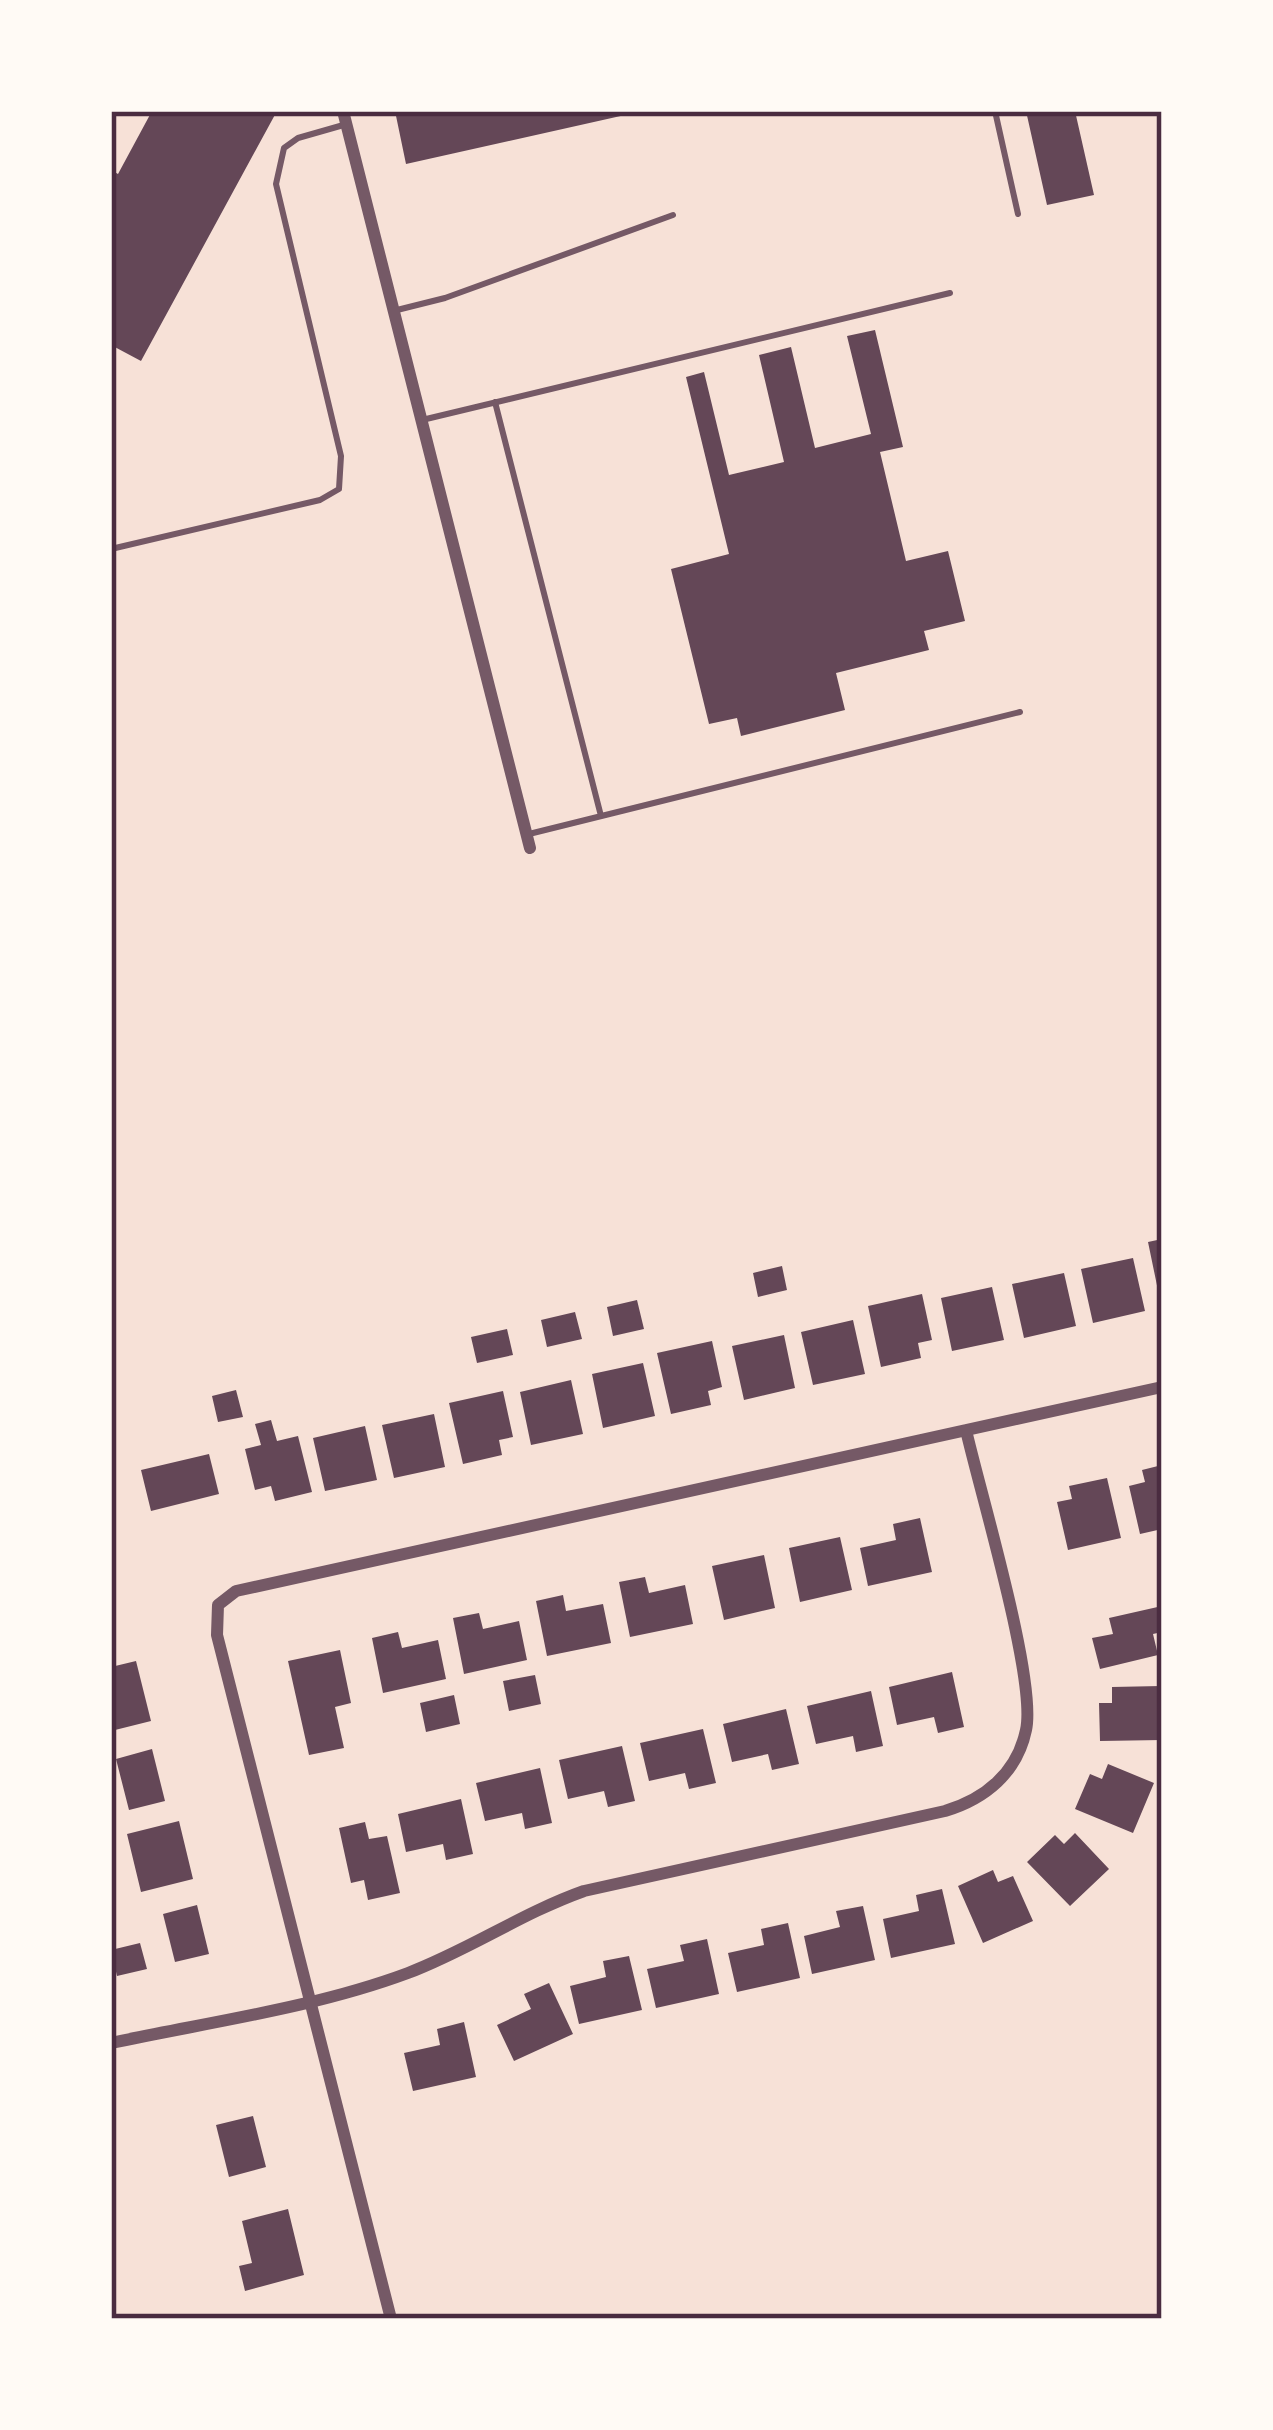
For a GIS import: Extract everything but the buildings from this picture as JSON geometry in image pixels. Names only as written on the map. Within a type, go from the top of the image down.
[{"type":"street","points":[[345,118],[528,841]]},
{"type":"street","points":[[392,2319],[217,1635],[218,1606],[236,1591],[1162,1387]]},
{"type":"street","points":[[111,2043],[309,2000],[410,1972],[535,1908],[584,1891],[945,1811],[998,1783],[1016,1759],[1029,1709],[966,1430]]},
{"type":"lane","points":[[995,111],[1018,214]]},
{"type":"lane","points":[[111,549],[320,500],[339,489],[341,456],[276,184],[284,148],[345,118]]},
{"type":"lane","points":[[394,310],[445,298],[673,214]]},
{"type":"lane","points":[[422,420],[950,293]]},
{"type":"lane","points":[[495,402],[601,816]]},
{"type":"lane","points":[[528,841],[601,816],[1020,712]]}]
